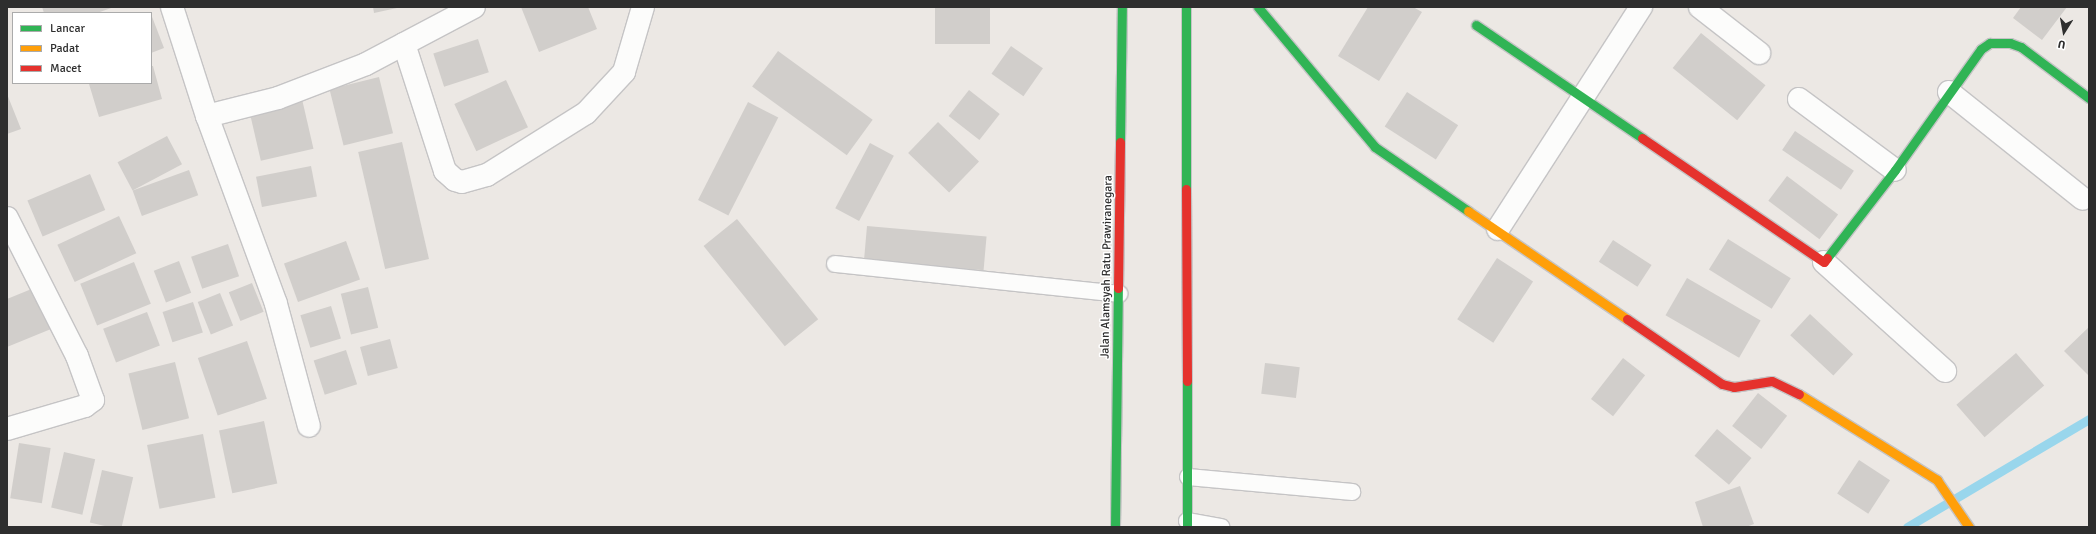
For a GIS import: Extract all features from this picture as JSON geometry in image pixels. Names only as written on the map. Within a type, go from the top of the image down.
[{"type":"main road","name":"Jalan Alamsyah Ratu Prawiranegara","points":[[1115,527],[1122,7]]},
{"type":"main road","points":[[1186,7],[1187,524]]},
{"type":"main road","points":[[1258,7],[1375,147],[1498,229],[1722,384],[1734,387],[1772,381],[1786,386],[1937,480],[1969,526]]},
{"type":"main road","points":[[1476,25],[1824,262],[1895,170],[1980,49],[1990,43],[2010,43],[2021,47],[2089,98]]},
{"type":"street","points":[[172,7],[207,116],[276,304],[309,426]]},
{"type":"street","points":[[207,116],[278,98],[366,64],[474,7]]},
{"type":"street","points":[[404,44],[445,171],[454,180],[462,182],[487,175],[586,113],[624,72],[643,7]]},
{"type":"street","points":[[1498,229],[1641,7]]},
{"type":"street","points":[[1700,7],[1759,53]]},
{"type":"street","points":[[1949,92],[2083,199]]},
{"type":"street","points":[[1799,99],[1895,170]]},
{"type":"street","points":[[7,218],[77,356],[93,400],[85,406],[7,429]]},
{"type":"street","points":[[1824,262],[1945,371]]},
{"type":"lane","points":[[835,264],[1119,294]]},
{"type":"lane","points":[[1188,477],[1352,492]]},
{"type":"lane","points":[[1187,524],[1221,527]]},
{"type":"building","points":[[42,7],[114,7],[100,12],[44,12]]},
{"type":"building","points":[[373,7],[397,7],[397,8],[374,13]]},
{"type":"building","points":[[521,7],[588,7],[597,29],[539,52]]},
{"type":"building","points":[[935,7],[990,7],[990,44],[935,44]]},
{"type":"building","points":[[1368,7],[1413,7],[1422,12],[1379,81],[1338,56]]},
{"type":"building","points":[[2021,7],[2067,7],[2042,40],[2013,18]]},
{"type":"building","points":[[152,17],[164,48],[152,53]]},
{"type":"building","points":[[1701,33],[1766,85],[1737,120],[1673,68]]},
{"type":"building","points":[[478,39],[489,72],[444,87],[433,54]]},
{"type":"building","points":[[1011,46],[1043,68],[1023,96],[991,74]]},
{"type":"building","points":[[778,51],[873,120],[847,155],[752,87]]},
{"type":"building","points":[[153,66],[162,99],[99,117],[89,84],[152,84]]},
{"type":"building","points":[[379,77],[393,133],[344,146],[330,89]]},
{"type":"building","points":[[506,80],[528,127],[476,151],[454,104]]},
{"type":"building","points":[[969,90],[1000,114],[979,140],[949,116]]},
{"type":"building","points":[[1407,92],[1458,125],[1436,160],[1385,126]]},
{"type":"building","points":[[7,94],[21,129],[7,134]]},
{"type":"building","points":[[302,99],[313,149],[261,161],[249,111]]},
{"type":"building","points":[[748,102],[778,117],[728,215],[698,200]]},
{"type":"building","points":[[938,122],[979,162],[949,193],[908,153]]},
{"type":"building","points":[[1795,131],[1854,171],[1841,190],[1782,150]]},
{"type":"building","points":[[167,136],[182,164],[133,191],[118,162]]},
{"type":"building","points":[[402,142],[429,259],[385,269],[358,152]]},
{"type":"building","points":[[870,143],[894,156],[859,221],[835,208]]},
{"type":"building","points":[[311,166],[317,196],[262,207],[256,177]]},
{"type":"building","points":[[189,170],[198,195],[142,216],[133,191]]},
{"type":"building","points":[[90,174],[105,210],[43,236],[27,201]]},
{"type":"building","points":[[1787,176],[1838,215],[1819,239],[1768,201]]},
{"type":"building","points":[[119,216],[136,253],[75,282],[57,245]]},
{"type":"building","points":[[737,219],[818,319],[785,346],[704,246]]},
{"type":"building","points":[[867,226],[987,236],[984,270],[864,260]]},
{"type":"building","points":[[1728,239],[1791,278],[1772,309],[1709,270]]},
{"type":"building","points":[[1613,240],[1652,265],[1637,287],[1599,262]]},
{"type":"building","points":[[346,241],[360,280],[298,302],[284,264]]},
{"type":"building","points":[[228,244],[239,276],[202,289],[191,257]]},
{"type":"building","points":[[1497,258],[1533,281],[1493,343],[1457,319]]},
{"type":"building","points":[[179,261],[191,293],[166,302],[154,271]]},
{"type":"building","points":[[134,262],[151,304],[97,325],[80,284]]},
{"type":"building","points":[[1687,278],[1761,320],[1739,358],[1666,315]]},
{"type":"building","points":[[252,283],[264,312],[240,321],[229,292]]},
{"type":"building","points":[[368,287],[378,328],[351,335],[341,294]]},
{"type":"building","points":[[34,288],[51,329],[7,347],[7,299]]},
{"type":"building","points":[[220,293],[233,325],[211,334],[198,302]]},
{"type":"building","points":[[193,302],[203,332],[172,342],[163,312]]},
{"type":"building","points":[[331,306],[341,339],[310,348],[300,315]]},
{"type":"building","points":[[147,312],[160,346],[116,362],[103,329]]},
{"type":"building","points":[[1810,314],[1853,354],[1833,375],[1790,335]]},
{"type":"building","points":[[2089,327],[2089,373],[2088,375],[2064,351]]},
{"type":"building","points":[[390,339],[398,368],[368,376],[360,347]]},
{"type":"building","points":[[247,341],[267,399],[218,416],[198,358]]},
{"type":"building","points":[[346,350],[357,384],[325,395],[314,361]]},
{"type":"building","points":[[2016,353],[2044,385],[1985,437],[1956,405]]},
{"type":"building","points":[[1623,358],[1645,375],[1613,416],[1591,399]]},
{"type":"building","points":[[175,362],[189,418],[142,430],[128,374]]},
{"type":"building","points":[[1265,363],[1300,367],[1296,398],[1261,394]]},
{"type":"building","points":[[1758,393],[1787,416],[1761,449],[1732,426]]},
{"type":"building","points":[[264,421],[277,484],[232,493],[219,431]]},
{"type":"building","points":[[1717,429],[1751,458],[1729,485],[1695,456]]},
{"type":"building","points":[[203,434],[215,498],[159,509],[147,445]]},
{"type":"building","points":[[19,443],[51,448],[42,503],[10,498]]},
{"type":"building","points":[[64,452],[95,459],[82,515],[51,508]]},
{"type":"building","points":[[1859,460],[1890,480],[1868,514],[1837,494]]},
{"type":"building","points":[[102,470],[133,477],[122,527],[109,527],[90,523]]},
{"type":"building","points":[[1740,486],[1754,524],[1746,527],[1703,527],[1695,502]]},
{"type":"waterway","points":[[1907,527],[2089,419]]},
{"type":"traffic: fast","points":[[1120,142],[1122,7]]},
{"type":"traffic: fast","points":[[1186,7],[1186,189]]},
{"type":"traffic: fast","points":[[1258,7],[1375,147],[1468,211]]},
{"type":"traffic: fast","points":[[1476,25],[1642,138]]},
{"type":"traffic: fast","points":[[1827,258],[1895,170],[1981,49],[1990,43],[2010,43],[2021,47],[2089,98]]},
{"type":"traffic: fast","points":[[1115,527],[1118,288]]},
{"type":"traffic: fast","points":[[1187,381],[1187,527]]},
{"type":"traffic: slow","points":[[1468,211],[1627,319]]},
{"type":"traffic: slow","points":[[1799,394],[1937,480],[1969,527]]},
{"type":"traffic: jam","points":[[1642,138],[1824,262],[1827,258]]},
{"type":"traffic: jam","points":[[1118,288],[1120,142]]},
{"type":"traffic: jam","points":[[1186,189],[1187,381]]},
{"type":"traffic: jam","points":[[1627,319],[1722,384],[1734,387],[1772,381],[1799,394]]}]
